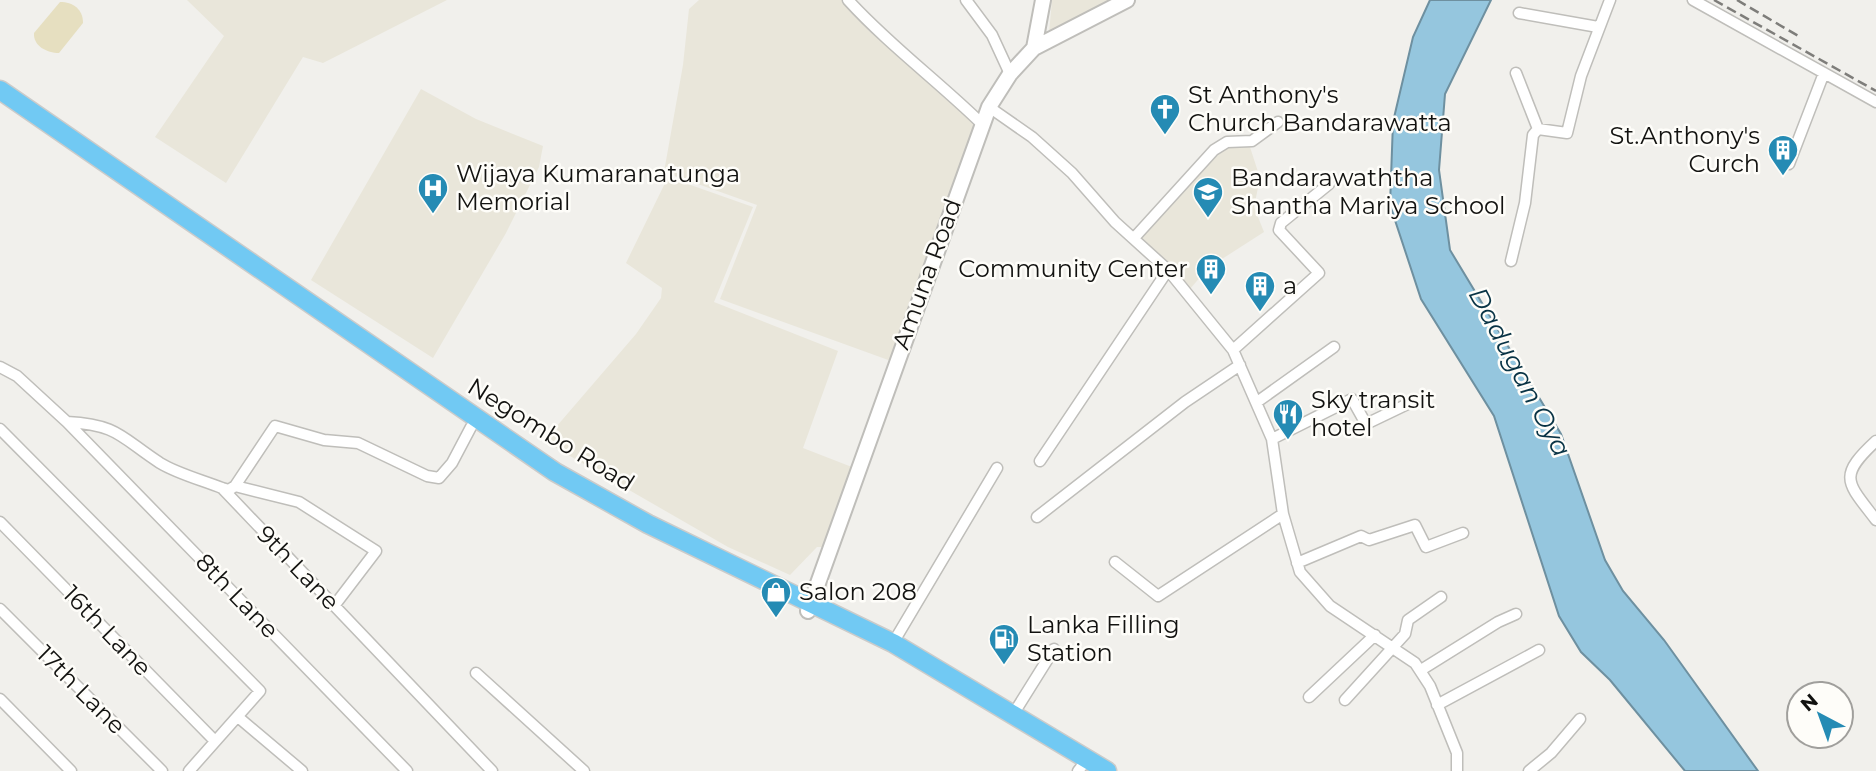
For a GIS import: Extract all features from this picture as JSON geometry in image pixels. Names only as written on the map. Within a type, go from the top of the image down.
[{"type":"highway","name":"Negombo Road","points":[[0,90],[555,472],[944,681],[1083,770]]},
{"type":"highway","name":"Negombo Road","points":[[0,102],[337,331],[548,480],[644,532],[893,643],[1107,771]]},
{"type":"street","points":[[848,0],[881,36],[940,82],[982,124]]},
{"type":"street","points":[[967,0],[992,35],[1010,74]]},
{"type":"street","points":[[1034,48],[1043,0]]},
{"type":"street","name":"Amuna Road","points":[[810,607],[989,107],[1010,74],[1034,48],[1127,0]]},
{"type":"street","points":[[1538,129],[1567,133],[1581,76],[1610,0]]},
{"type":"street","points":[[1693,0],[1876,102]]},
{"type":"street","points":[[1519,13],[1598,27]]},
{"type":"street","points":[[1516,73],[1538,129]]},
{"type":"street","points":[[1789,164],[1824,73]]},
{"type":"street","points":[[989,107],[1032,137],[1168,270],[1233,350],[1272,439],[1283,514],[1300,572],[1331,606],[1421,670],[1457,753],[1457,771]]},
{"type":"street","points":[[1134,238],[1214,150],[1227,142],[1252,141],[1278,122]]},
{"type":"street","points":[[1511,261],[1525,203],[1533,135],[1538,129]]},
{"type":"street","points":[[1233,350],[1319,273],[1279,230],[1281,223],[1329,184]]},
{"type":"street","points":[[1040,461],[1168,270]]},
{"type":"street","points":[[1257,402],[1334,346]]},
{"type":"street","points":[[1037,517],[1185,402],[1240,365]]},
{"type":"street","name":"8th Lane","points":[[0,367],[17,376],[67,422],[407,771]]},
{"type":"street","points":[[1272,439],[1352,399],[1366,424],[1416,400]]},
{"type":"street","name":"9th Lane","points":[[67,422],[98,423],[112,429],[163,464],[222,488],[492,771]]},
{"type":"street","points":[[222,488],[229,490],[235,486],[275,426],[324,440],[358,443],[427,476],[439,478],[452,463],[471,427]]},
{"type":"street","points":[[0,429],[260,691],[189,771]]},
{"type":"street","points":[[1876,441],[1854,461],[1849,480],[1853,490],[1876,520]]},
{"type":"street","points":[[893,643],[997,468]]},
{"type":"street","points":[[235,486],[299,502],[376,551],[334,606]]},
{"type":"street","points":[[1115,562],[1158,596],[1283,514]]},
{"type":"street","name":"16th Lane","points":[[0,522],[214,740]]},
{"type":"street","points":[[1297,563],[1361,536],[1369,540],[1415,525],[1426,547],[1463,533]]},
{"type":"street","points":[[1345,700],[1393,648],[1407,630],[1408,620],[1441,597]]},
{"type":"street","name":"17th Lane","points":[[0,609],[162,771]]},
{"type":"street","points":[[1421,670],[1498,622],[1516,614]]},
{"type":"street","points":[[1309,697],[1375,635]]},
{"type":"street","points":[[1014,713],[1054,649]]},
{"type":"street","points":[[1437,705],[1539,650]]},
{"type":"street","points":[[476,673],[584,771]]},
{"type":"street","points":[[0,699],[71,771]]},
{"type":"street","points":[[237,717],[302,771]]},
{"type":"street","points":[[1529,771],[1550,753],[1580,719]]},
{"type":"shaded area","points":[[187,0],[447,0],[323,63],[303,57],[226,183],[155,137],[224,36]]},
{"type":"shaded area","points":[[699,0],[849,0],[869,31],[982,114],[891,361],[720,299],[757,205],[664,172],[683,65],[689,9]]},
{"type":"shaded area","points":[[1052,0],[1117,0],[1049,33]]},
{"type":"shaded area","points":[[60,2],[76,7],[83,23],[59,53],[42,48],[36,42],[34,33]]},
{"type":"shaded area","name":"Wijaya Kumaranatunga Memorial","points":[[421,89],[476,119],[543,146],[539,167],[506,233],[433,358],[311,280]]},
{"type":"shaded area","name":"Bandarawaththa Shantha Mariya School","points":[[1249,144],[1260,178],[1254,207],[1264,232],[1208,268],[1190,289],[1140,238],[1222,148]]},
{"type":"shaded area","points":[[668,177],[753,207],[714,302],[838,351],[803,448],[857,469],[825,547],[817,547],[790,575],[728,547],[544,441],[636,334],[661,298],[662,288],[626,263]]},
{"type":"water","name":"Dadugan Oya","points":[[1430,0],[1491,0],[1445,94],[1439,170],[1450,250],[1561,434],[1605,560],[1623,591],[1664,640],[1758,771],[1685,771],[1610,680],[1581,652],[1559,616],[1494,416],[1421,299],[1390,205],[1393,122],[1413,37]]},
{"type":"railway","points":[[1714,0],[1876,91]]},
{"type":"railway","points":[[1737,0],[1800,37]]},
{"type":"place","name":"St Anthony's Church Bandarawatta","points":[[1165,136]]},
{"type":"place","name":"St.Anthony's Curch","points":[[1783,177]]},
{"type":"place","name":"Wijaya Kumaranatunga Memorial","points":[[433,215]]},
{"type":"place","name":"Bandarawaththa Shantha Mariya School","points":[[1208,219]]},
{"type":"place","name":"Community Center","points":[[1211,296]]},
{"type":"place","name":"a","points":[[1260,313]]},
{"type":"place","name":"Sky transit hotel","points":[[1288,441]]},
{"type":"place","name":"Salon 208","points":[[776,619]]},
{"type":"place","name":"Lanka Filling Station","points":[[1004,666]]}]
